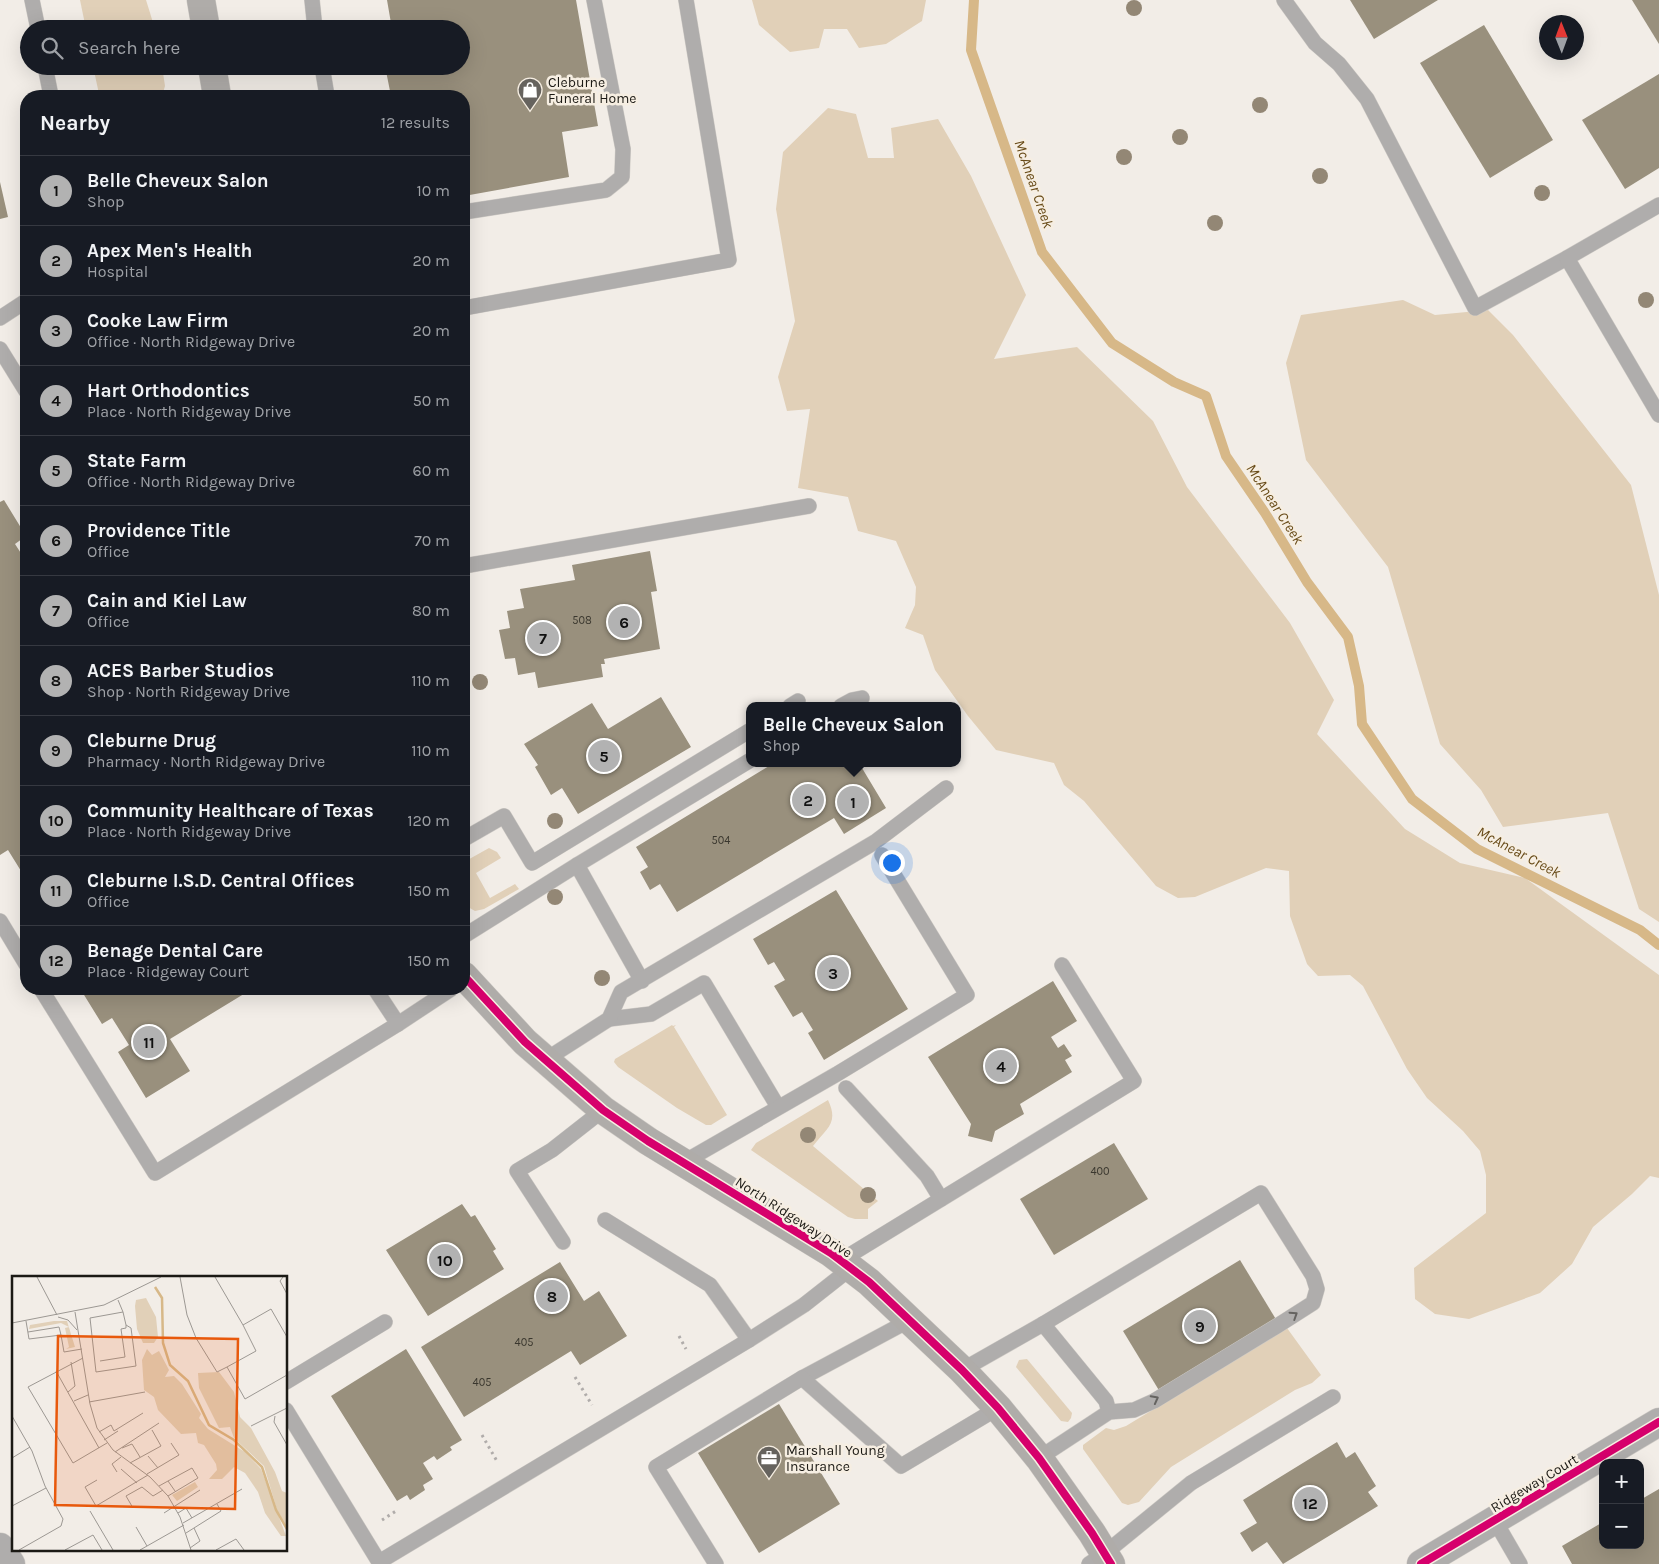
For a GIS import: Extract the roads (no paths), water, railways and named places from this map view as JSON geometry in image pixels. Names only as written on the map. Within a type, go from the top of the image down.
[{"type":"street","points":[[201,0],[204,20]]},
{"type":"street","points":[[213,75],[215,90]]},
{"type":"street","name":"North Ridgeway Drive","points":[[470,990],[525,1042],[603,1110],[648,1141],[846,1264],[869,1282],[962,1370],[998,1408],[1039,1458],[1092,1533],[1101,1561]]},
{"type":"street","name":"Ridgeway Court","points":[[1421,1564],[1659,1422]]},
{"type":"street","points":[[0,1547],[11,1564]]},
{"type":"lane","points":[[32,0],[36,20]]},
{"type":"lane","points":[[312,0],[314,20]]},
{"type":"lane","points":[[470,211],[606,190],[622,177],[623,150],[594,0]]},
{"type":"lane","points":[[470,307],[729,260],[686,0]]},
{"type":"lane","points":[[1284,0],[1315,43],[1339,64],[1367,99],[1475,308],[1568,258],[1659,205]]},
{"type":"lane","points":[[47,75],[50,90]]},
{"type":"lane","points":[[324,75],[326,90]]},
{"type":"lane","points":[[1568,258],[1659,415]]},
{"type":"lane","points":[[0,318],[20,306]]},
{"type":"lane","points":[[0,349],[20,381]]},
{"type":"lane","points":[[470,565],[809,506]]},
{"type":"lane","points":[[848,702],[862,698]]},
{"type":"lane","points":[[470,836],[504,816],[532,863],[746,733]]},
{"type":"lane","points":[[470,932],[746,763]]},
{"type":"lane","points":[[609,1019],[621,992],[875,842],[946,788]]},
{"type":"lane","points":[[684,1162],[967,995],[882,855]]},
{"type":"lane","points":[[577,865],[642,980]]},
{"type":"lane","points":[[0,922],[20,954]]},
{"type":"lane","points":[[288,1413],[379,1562],[804,1305],[846,1264],[941,1199],[1134,1081],[1062,965]]},
{"type":"lane","points":[[545,1060],[609,1019],[651,1014],[704,983],[778,1107]]},
{"type":"lane","points":[[45,995],[155,1173],[398,1024],[440,995]]},
{"type":"lane","points":[[379,995],[398,1024]]},
{"type":"lane","points":[[846,1088],[926,1176],[941,1199]]},
{"type":"lane","points":[[563,1242],[517,1171],[552,1150],[603,1110]]},
{"type":"lane","points":[[962,1370],[1044,1324],[1261,1193],[1314,1276],[1317,1290],[1313,1302],[1277,1326],[1154,1400],[1134,1410],[1109,1412],[1039,1458]]},
{"type":"lane","points":[[605,1220],[710,1285],[748,1340]]},
{"type":"lane","points":[[716,1564],[656,1467],[802,1378],[910,1320]]},
{"type":"lane","points":[[288,1381],[385,1322]]},
{"type":"lane","points":[[1044,1324],[1106,1401],[1109,1412]]},
{"type":"lane","points":[[802,1378],[902,1466],[998,1408]]},
{"type":"lane","points":[[1101,1561],[1191,1483],[1333,1397]]},
{"type":"lane","points":[[1495,1521],[1520,1564]]},
{"type":"waterway","name":"McAnear Creek","points":[[974,0],[971,50],[1042,252],[1112,343],[1174,382],[1206,396],[1226,456],[1265,513],[1307,582],[1348,637],[1359,686],[1362,724],[1412,799],[1477,849],[1640,930],[1659,945]]},
{"type":"place","name":"Cleburne Funeral Home","points":[[530,111]]},
{"type":"place","name":"Providence Title","points":[[624,622]]},
{"type":"place","name":"Cain and Kiel Law","points":[[543,638]]},
{"type":"place","name":"State Farm","points":[[604,756]]},
{"type":"place","name":"Apex Men's Health","points":[[808,800]]},
{"type":"place","name":"Belle Cheveux Salon","points":[[853,802]]},
{"type":"place","name":"Cooke Law Firm","points":[[833,973]]},
{"type":"place","name":"Cleburne I.S.D. Central Offices","points":[[149,1042]]},
{"type":"place","name":"Hart Orthodontics","points":[[1001,1066]]},
{"type":"place","name":"Community Healthcare of Texas","points":[[445,1260]]},
{"type":"place","name":"ACES Barber Studios","points":[[552,1296]]},
{"type":"place","name":"Cleburne Drug","points":[[1200,1326]]},
{"type":"place","name":"Marshall Young Insurance","points":[[769,1479]]},
{"type":"place","name":"Benage Dental Care","points":[[1310,1503]]}]
